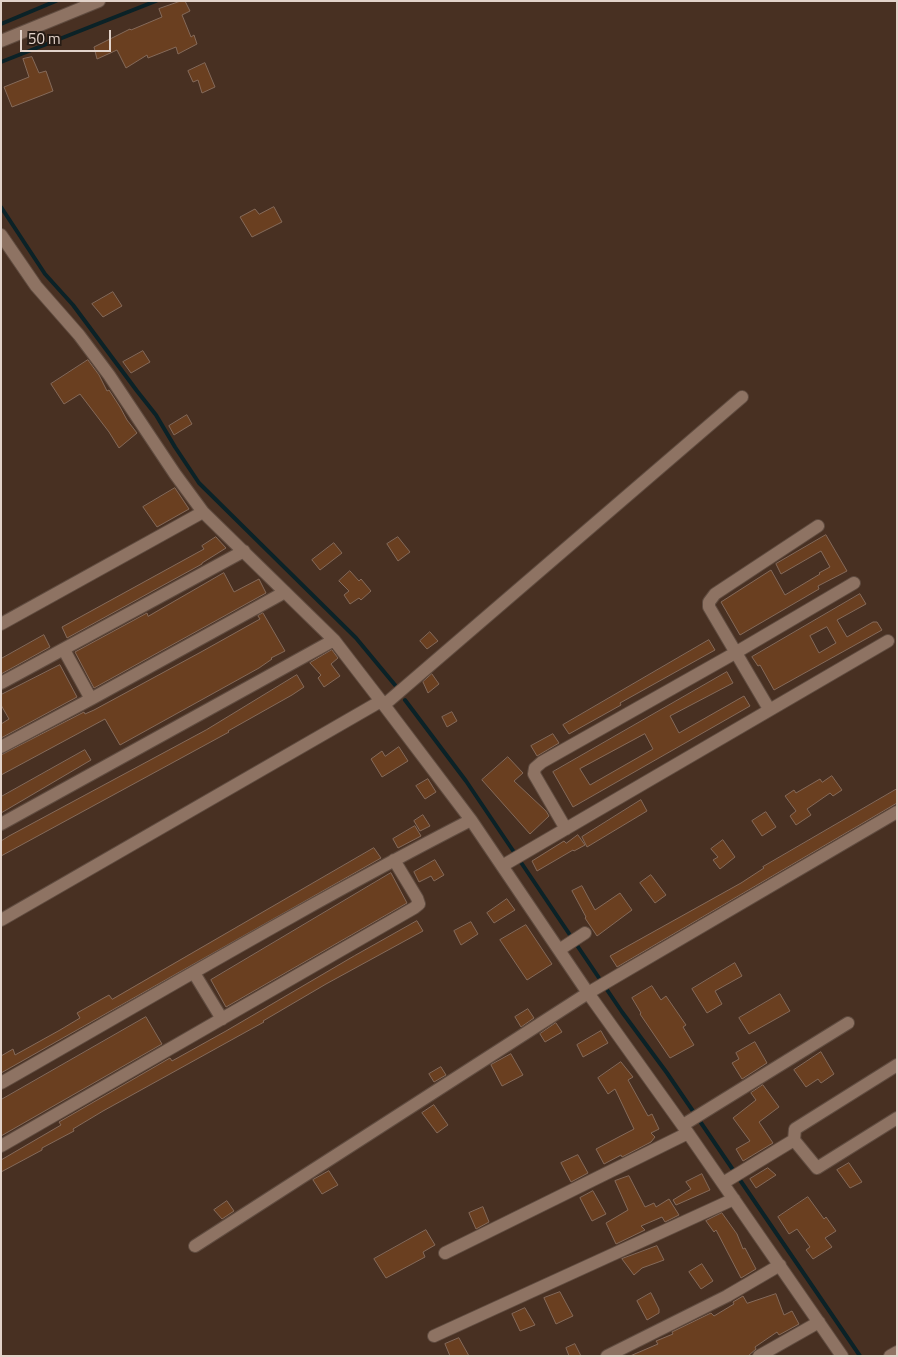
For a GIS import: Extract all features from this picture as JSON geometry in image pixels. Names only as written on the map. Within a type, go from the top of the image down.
[{"type":"street","points":[[1,40],[99,1]]},
{"type":"street","points":[[1,235],[36,286],[110,375],[174,474],[203,512],[334,640],[505,864],[591,991],[726,1181],[734,1198],[842,1356]]},
{"type":"street","points":[[1,920],[383,703],[742,397]]},
{"type":"street","points":[[1,624],[203,512]]},
{"type":"street","points":[[769,709],[709,607],[709,602],[714,594],[818,526]]},
{"type":"street","points":[[1,683],[244,551]]},
{"type":"street","points":[[566,829],[534,774],[535,768],[542,762],[854,584]]},
{"type":"street","points":[[1,748],[285,592]]},
{"type":"street","points":[[1,824],[334,640]]},
{"type":"street","points":[[505,864],[888,641]]},
{"type":"street","points":[[64,650],[91,699]]},
{"type":"street","points":[[194,1246],[591,991],[897,812]]},
{"type":"street","points":[[1,1083],[280,923],[470,820]]},
{"type":"street","points":[[1,1146],[419,904],[394,860]]},
{"type":"street","points":[[562,948],[583,935]]},
{"type":"street","points":[[194,973],[222,1019]]},
{"type":"street","points":[[445,1253],[687,1127],[704,1112],[848,1023]]},
{"type":"street","points":[[897,1065],[794,1129],[794,1140],[817,1168],[897,1118]]},
{"type":"street","points":[[726,1181],[794,1140]]},
{"type":"street","points":[[434,1336],[734,1198]]},
{"type":"street","points":[[606,1356],[727,1296],[780,1265]]},
{"type":"street","points":[[759,1356],[819,1322]]},
{"type":"street","points":[[890,1356],[897,1352]]},
{"type":"building","points":[[185,1],[190,11],[182,15],[191,37],[194,35],[197,44],[178,54],[176,47],[148,58],[147,55],[126,68],[117,50],[97,59],[94,47],[130,29],[162,17],[159,9]]},
{"type":"building","points":[[32,57],[39,73],[46,71],[53,91],[12,107],[4,87],[29,77],[23,59]]},
{"type":"building","points":[[205,63],[215,87],[202,93],[198,80],[193,82],[188,71]]},
{"type":"building","points":[[274,207],[282,222],[252,237],[240,217],[255,209],[259,214]]},
{"type":"building","points":[[113,292],[122,306],[103,317],[92,304]]},
{"type":"building","points":[[143,351],[150,362],[131,373],[123,362]]},
{"type":"building","points":[[88,360],[99,375],[107,391],[109,390],[137,433],[119,448],[80,394],[64,404],[51,384]]},
{"type":"building","points":[[187,415],[192,424],[174,435],[169,426]]},
{"type":"building","points":[[175,488],[189,509],[157,527],[143,507]]},
{"type":"building","points":[[826,535],[847,571],[818,586],[819,589],[740,635],[721,602],[771,570],[785,595],[820,574],[830,567],[821,551],[781,574],[776,564]]},
{"type":"building","points":[[216,537],[226,548],[202,564],[67,638],[62,627],[204,549],[202,546]]},
{"type":"building","points":[[398,537],[410,552],[398,561],[387,544]]},
{"type":"building","points":[[334,543],[342,553],[320,570],[312,560]]},
{"type":"building","points":[[350,571],[359,581],[361,579],[371,591],[361,600],[359,598],[350,604],[344,595],[349,591],[339,581]]},
{"type":"building","points":[[224,573],[234,592],[259,579],[266,593],[94,688],[75,652],[147,613],[148,616]]},
{"type":"building","points":[[860,594],[866,604],[837,620],[847,637],[873,622],[877,622],[882,630],[774,690],[760,665],[758,666],[752,657]],"holes":[[[827,627],[836,643],[819,653],[810,636]]]},
{"type":"building","points":[[263,613],[285,651],[271,658],[259,668],[120,745],[105,719],[1,775],[1,755],[84,712],[85,714],[94,710],[260,619],[258,616]]},
{"type":"building","points":[[430,632],[438,641],[427,649],[420,641]]},
{"type":"building","points":[[44,635],[50,647],[1,674],[1,659]]},
{"type":"building","points":[[709,640],[715,650],[620,703],[621,705],[569,734],[563,725]]},
{"type":"building","points":[[332,650],[338,658],[331,664],[340,676],[324,687],[318,678],[321,675],[310,663]]},
{"type":"building","points":[[60,665],[77,697],[1,738],[1,724],[9,719],[1,705],[1,695]]},
{"type":"building","points":[[727,672],[733,683],[670,716],[679,733],[744,696],[750,706],[573,807],[553,772]],"holes":[[[645,734],[653,749],[590,785],[580,769]]]},
{"type":"building","points":[[432,674],[439,684],[428,693],[423,682]]},
{"type":"building","points":[[297,675],[304,687],[292,695],[229,732],[1,856],[1,841],[9,836],[206,730]]},
{"type":"building","points":[[452,712],[457,721],[447,727],[442,717]]},
{"type":"building","points":[[553,734],[559,743],[537,756],[531,746]]},
{"type":"building","points":[[399,747],[408,761],[382,777],[371,759],[382,751],[385,756]]},
{"type":"building","points":[[85,750],[91,760],[1,813],[1,797]]},
{"type":"building","points":[[508,757],[523,773],[514,781],[549,816],[530,834],[482,780]]},
{"type":"building","points":[[832,776],[842,790],[833,796],[830,793],[807,809],[811,815],[796,825],[790,816],[796,811],[785,796],[794,790],[796,793],[820,779],[822,782]]},
{"type":"building","points":[[428,779],[436,792],[425,799],[416,786]]},
{"type":"building","points":[[897,789],[897,803],[617,967],[610,956],[741,883],[763,867]]},
{"type":"building","points":[[641,800],[647,811],[587,847],[582,837]]},
{"type":"building","points":[[766,812],[776,827],[762,836],[752,821]]},
{"type":"building","points":[[423,815],[430,826],[420,831],[414,821]]},
{"type":"building","points":[[415,826],[421,836],[398,848],[393,839]]},
{"type":"building","points":[[578,835],[585,845],[537,871],[532,861],[564,841],[566,843]]},
{"type":"building","points":[[723,840],[735,857],[720,869],[713,860],[718,857],[711,849]]},
{"type":"building","points":[[374,848],[381,858],[1,1073],[1,1056],[13,1049],[15,1055],[60,1030],[80,1018],[77,1013],[109,995],[112,999]]},
{"type":"building","points":[[435,860],[444,875],[434,881],[431,876],[419,882],[414,872]]},
{"type":"building","points":[[391,873],[407,903],[226,1007],[211,980]]},
{"type":"building","points":[[651,875],[666,895],[655,903],[640,883]]},
{"type":"building","points":[[582,886],[595,910],[620,893],[632,910],[597,936],[585,918],[572,891]]},
{"type":"building","points":[[507,899],[515,910],[494,923],[487,913]]},
{"type":"building","points":[[417,921],[423,931],[103,1111],[73,1129],[74,1131],[1,1172],[1,1160],[61,1125],[59,1122],[170,1058],[172,1061],[226,1031]]},
{"type":"building","points":[[471,922],[478,934],[461,945],[454,931]]},
{"type":"building","points":[[526,925],[552,964],[527,980],[500,940]]},
{"type":"building","points":[[735,963],[742,976],[715,991],[722,1004],[707,1013],[692,989]]},
{"type":"building","points":[[652,986],[661,1000],[666,996],[686,1025],[683,1027],[694,1045],[670,1058],[640,1014],[632,998]]},
{"type":"building","points":[[780,994],[790,1011],[749,1034],[739,1018]]},
{"type":"building","points":[[528,1009],[534,1018],[521,1027],[515,1017]]},
{"type":"building","points":[[146,1017],[162,1044],[1,1136],[1,1100]]},
{"type":"building","points":[[556,1023],[562,1032],[545,1042],[540,1034]]},
{"type":"building","points":[[601,1031],[608,1043],[583,1057],[577,1045]]},
{"type":"building","points":[[755,1042],[767,1063],[742,1079],[732,1063],[739,1059],[736,1053]]},
{"type":"building","points":[[821,1052],[834,1074],[821,1083],[818,1079],[806,1087],[794,1070]]},
{"type":"building","points":[[511,1054],[523,1075],[502,1086],[491,1065]]},
{"type":"building","points":[[621,1062],[633,1077],[628,1080],[648,1116],[652,1114],[659,1129],[651,1133],[655,1137],[651,1142],[604,1164],[596,1149],[634,1129],[615,1089],[608,1094],[598,1078]]},
{"type":"building","points":[[441,1067],[446,1075],[434,1082],[429,1074]]},
{"type":"building","points":[[763,1085],[779,1107],[759,1122],[773,1143],[743,1161],[736,1149],[750,1141],[733,1118],[756,1100],[751,1093]]},
{"type":"building","points":[[434,1105],[448,1125],[437,1133],[422,1113]]},
{"type":"building","points":[[578,1155],[588,1173],[571,1182],[561,1163]]},
{"type":"building","points":[[849,1163],[862,1182],[850,1188],[837,1170]]},
{"type":"building","points":[[768,1168],[776,1175],[756,1188],[750,1179]]},
{"type":"building","points":[[329,1171],[338,1185],[322,1194],[313,1180]]},
{"type":"building","points":[[702,1174],[710,1190],[676,1205],[673,1200],[691,1189],[686,1182]]},
{"type":"building","points":[[629,1176],[645,1207],[654,1203],[656,1207],[669,1199],[679,1215],[665,1222],[662,1217],[641,1226],[645,1230],[616,1244],[606,1223],[628,1210],[615,1181]]},
{"type":"building","points":[[593,1191],[606,1214],[592,1221],[580,1198]]},
{"type":"building","points":[[808,1197],[824,1219],[826,1217],[836,1231],[825,1238],[832,1247],[813,1259],[806,1250],[810,1247],[797,1229],[789,1234],[778,1217]]},
{"type":"building","points":[[227,1201],[234,1211],[222,1219],[214,1210]]},
{"type":"building","points":[[483,1207],[489,1222],[476,1229],[469,1213]]},
{"type":"building","points":[[722,1213],[737,1234],[743,1249],[745,1248],[756,1269],[741,1278],[716,1230],[714,1232],[706,1221]]},
{"type":"building","points":[[426,1230],[435,1245],[423,1252],[425,1257],[386,1278],[374,1259]]},
{"type":"building","points":[[657,1246],[664,1260],[642,1268],[634,1275],[622,1259]]},
{"type":"building","points":[[702,1264],[713,1281],[701,1289],[689,1272]]},
{"type":"building","points":[[560,1292],[573,1316],[556,1324],[544,1298]]},
{"type":"building","points":[[651,1293],[659,1313],[647,1320],[637,1301]]},
{"type":"building","points":[[776,1294],[784,1315],[792,1311],[799,1324],[779,1335],[777,1332],[755,1347],[756,1349],[748,1356],[630,1356],[658,1344],[656,1341],[711,1313],[714,1316],[743,1296],[747,1303]]},
{"type":"building","points":[[525,1308],[535,1325],[520,1331],[512,1314]]},
{"type":"building","points":[[459,1338],[469,1356],[450,1356],[445,1344]]},
{"type":"building","points":[[575,1344],[581,1356],[569,1356],[566,1348]]},
{"type":"waterway","points":[[1,24],[56,1]]},
{"type":"waterway","points":[[1,62],[156,1]]},
{"type":"waterway","points":[[1,207],[45,274],[73,305],[156,415],[199,483],[356,638],[395,685]]},
{"type":"waterway","points":[[405,700],[466,781],[622,1012],[667,1073],[860,1356]]}]
